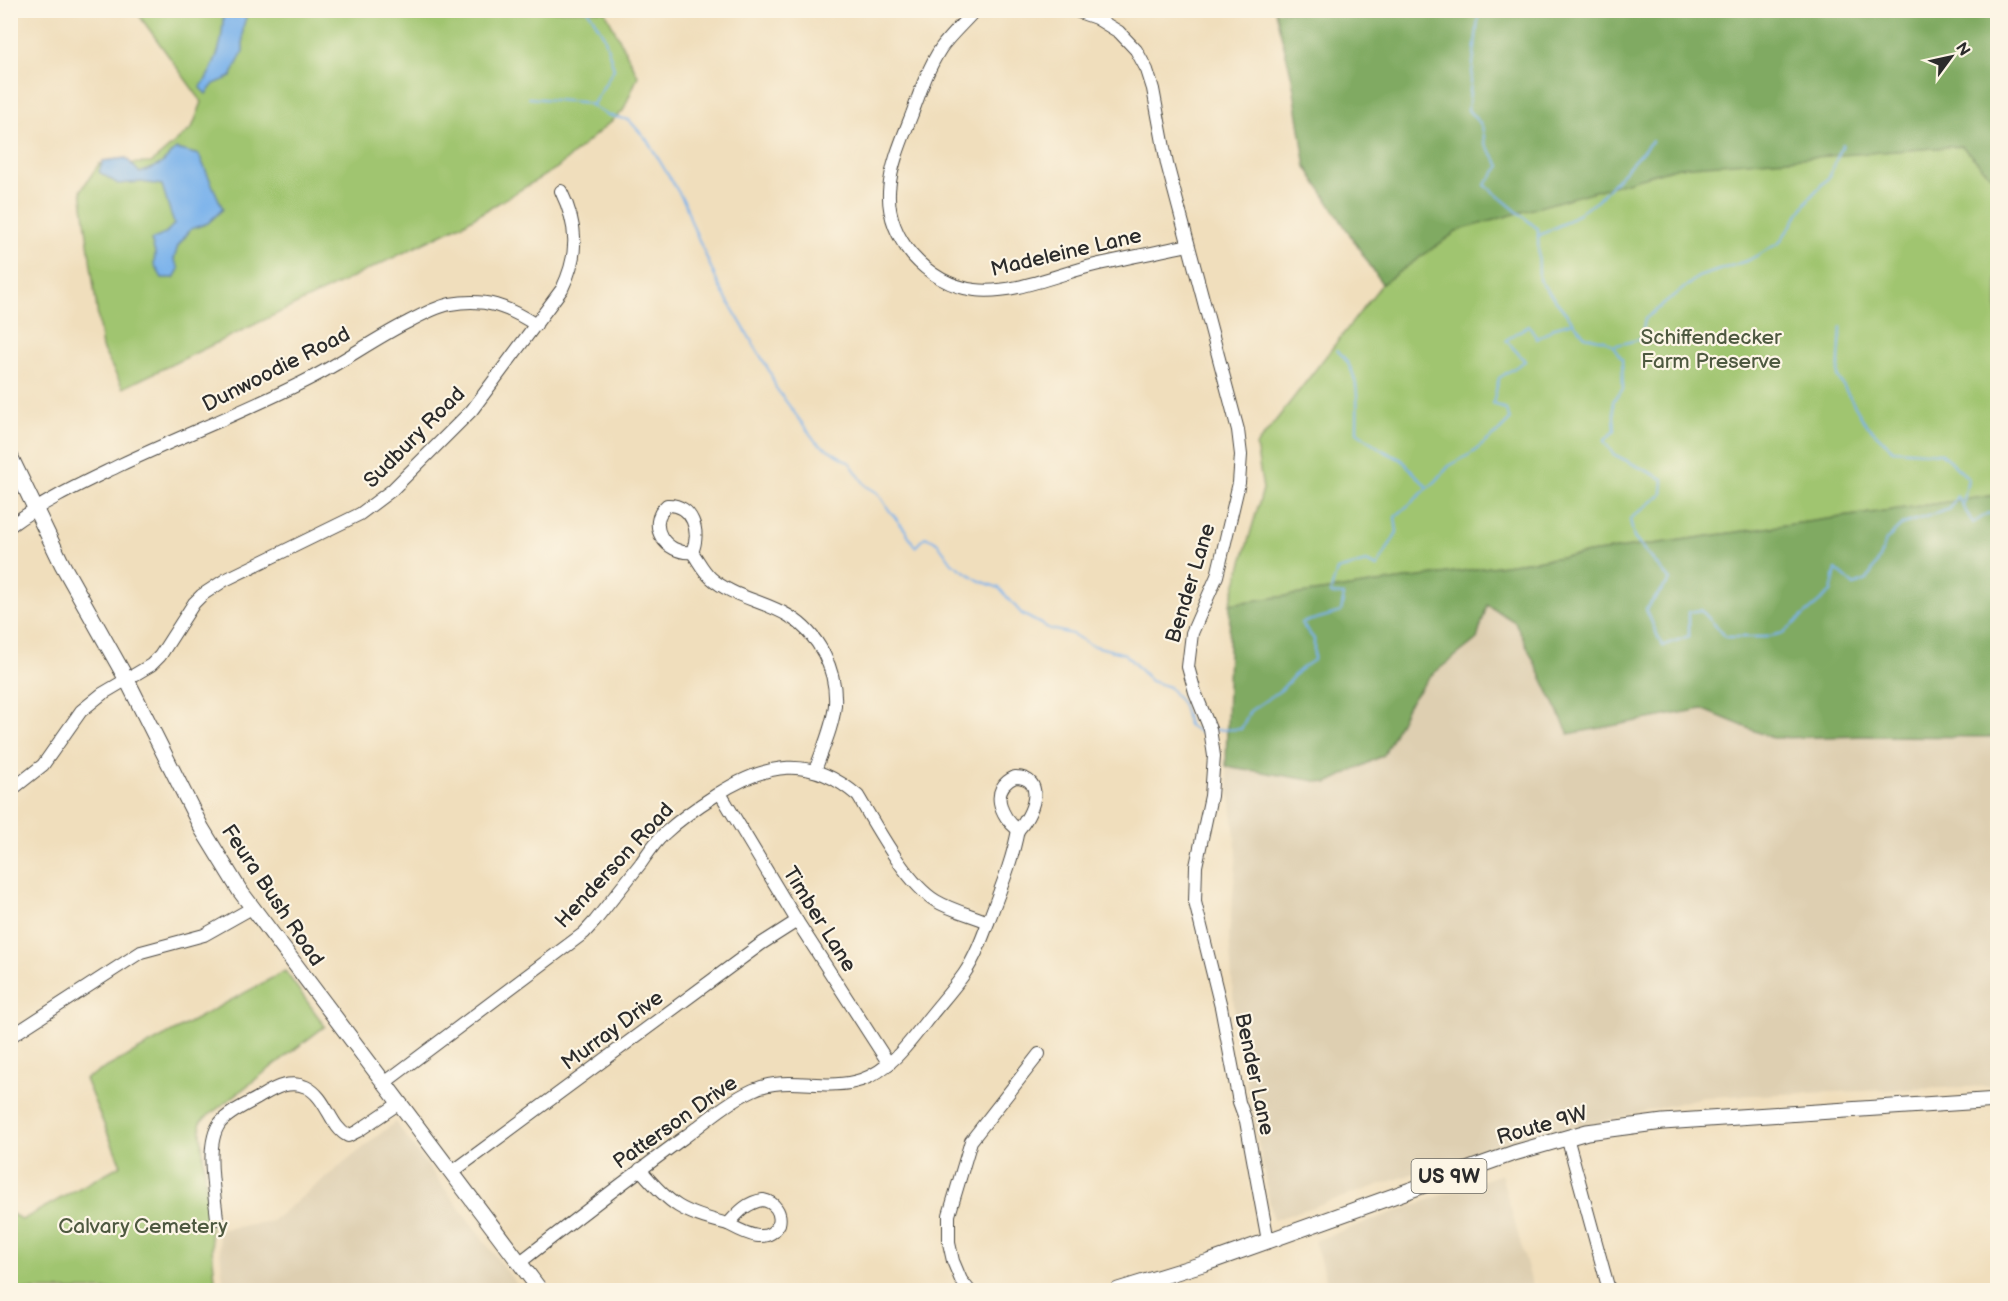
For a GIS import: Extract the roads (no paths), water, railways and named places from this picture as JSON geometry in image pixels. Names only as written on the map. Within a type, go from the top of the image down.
[{"type":"main road","name":"Feura Bush Road","points":[[10,456],[62,564],[128,680],[202,829],[252,908],[540,1290]]},
{"type":"main road","name":"Route 9W","points":[[1118,1290],[1194,1268],[1506,1155],[1567,1137],[1610,1128],[1663,1122],[1998,1100]]},
{"type":"street","name":"Madeleine Lane","points":[[975,10],[943,45],[931,64],[892,166],[888,187],[894,227],[904,245],[919,262],[937,276],[956,286],[975,290],[999,290],[1095,265],[1188,245]]},
{"type":"street","name":"Bender Lane","points":[[1073,10],[1096,18],[1119,32],[1132,44],[1143,62],[1153,89],[1164,152],[1208,321],[1232,402],[1241,455],[1241,474],[1220,566],[1195,625],[1189,654],[1190,675],[1210,729],[1214,756],[1211,796],[1196,866],[1195,902],[1227,1037],[1239,1102],[1246,1121],[1268,1241]]},
{"type":"street","name":"Sudbury Road","points":[[10,791],[43,765],[81,711],[102,694],[151,665],[160,656],[194,603],[209,590],[360,514],[392,490],[472,410],[562,289],[573,258],[574,223],[561,192]]},
{"type":"street","name":"Dunwoodie Road","points":[[10,526],[84,482],[310,379],[385,334],[424,314],[448,305],[469,302],[497,305],[512,310],[536,325]]},
{"type":"street","points":[[692,552],[711,578],[733,591],[790,616],[809,631],[823,650],[833,679],[835,707],[815,771]]},
{"type":"street","name":"Henderson Road","points":[[383,1084],[584,933],[596,921],[662,835],[689,812],[750,776],[776,768],[815,771],[838,780],[858,796],[911,878],[923,890],[936,901],[988,922]]},
{"type":"street","name":"Timber Lane","points":[[720,793],[797,921],[889,1064]]},
{"type":"street","name":"Patterson Drive","points":[[519,1263],[640,1169],[734,1101],[754,1090],[786,1082],[849,1083],[874,1075],[889,1064],[911,1041],[964,973],[982,941],[1013,856],[1018,830]]},
{"type":"street","points":[[10,1037],[141,952],[204,935],[252,908]]},
{"type":"street","name":"Murray Drive","points":[[452,1173],[761,944],[797,921]]},
{"type":"street","points":[[969,1290],[957,1270],[949,1243],[949,1215],[970,1141],[1039,1054]]},
{"type":"street","points":[[217,1219],[212,1148],[218,1126],[228,1117],[277,1087],[294,1084],[305,1086],[314,1092],[339,1129],[348,1136],[398,1104]]},
{"type":"street","points":[[1567,1137],[1609,1290]]},
{"type":"street","points":[[640,1169],[658,1190],[683,1210],[696,1216],[728,1224]]},
{"type":"water","points":[[223,11],[248,11],[243,27],[243,51],[231,77],[214,84],[206,94],[200,88],[211,70],[218,51]]},
{"type":"water","points":[[176,149],[199,155],[223,209],[208,223],[191,229],[178,246],[174,259],[179,269],[174,278],[162,278],[154,264],[155,253],[151,240],[165,234],[174,224],[162,185],[141,182],[118,184],[99,172],[103,161],[126,158],[140,173],[161,164]]},
{"type":"waterway","points":[[588,10],[604,36],[614,69],[592,106],[607,115],[629,120],[647,140],[685,203],[719,286],[770,372],[776,388],[816,442],[850,463],[866,486],[878,493],[915,547],[925,537],[937,542],[952,563],[978,580],[999,588],[1022,614],[1050,629],[1072,634],[1091,645],[1125,654],[1151,681],[1169,687],[1183,705],[1188,725],[1201,733],[1205,731]]},
{"type":"waterway","points":[[1479,10],[1468,110],[1482,126],[1485,143],[1500,166],[1485,185],[1538,229],[1539,280],[1573,322]]},
{"type":"waterway","points":[[529,98],[592,105]]},
{"type":"waterway","points":[[1538,236],[1566,222],[1597,201],[1652,141]]},
{"type":"waterway","points":[[1613,346],[1641,339],[1645,319],[1698,277],[1749,260],[1779,243],[1811,196],[1829,177],[1843,144]]},
{"type":"waterway","points":[[1214,730],[1241,729],[1250,711],[1281,690],[1298,671],[1314,660],[1314,639],[1301,623],[1341,612],[1344,595],[1330,594],[1337,570],[1366,562],[1377,567],[1397,532],[1395,517],[1436,481],[1449,466],[1472,453],[1510,420],[1506,410],[1493,403],[1499,378],[1525,361],[1506,340],[1529,325],[1537,339],[1555,327],[1573,322],[1585,336],[1604,340],[1613,346],[1622,359],[1623,389],[1613,401],[1615,430],[1604,441],[1613,454],[1663,479],[1662,494],[1630,519],[1634,538],[1670,580],[1646,609],[1662,646],[1689,636],[1689,612],[1701,610],[1726,637],[1766,637],[1783,633],[1831,592],[1836,569],[1854,585],[1867,580],[1881,556],[1886,540],[1903,524],[1950,509],[1957,496],[1973,523],[1989,513],[1998,519]]},
{"type":"waterway","points":[[1841,327],[1838,377],[1864,422],[1893,450],[1941,453],[1968,478],[1963,505]]},
{"type":"waterway","points":[[1337,350],[1351,368],[1354,378],[1357,398],[1357,432],[1382,450],[1402,460],[1428,488]]},
{"type":"park label","name":"Schiffendecker Farm Preserve","points":[[1711,349]]},
{"type":"park label","name":"Calvary Cemetery","points":[[143,1226]]}]
